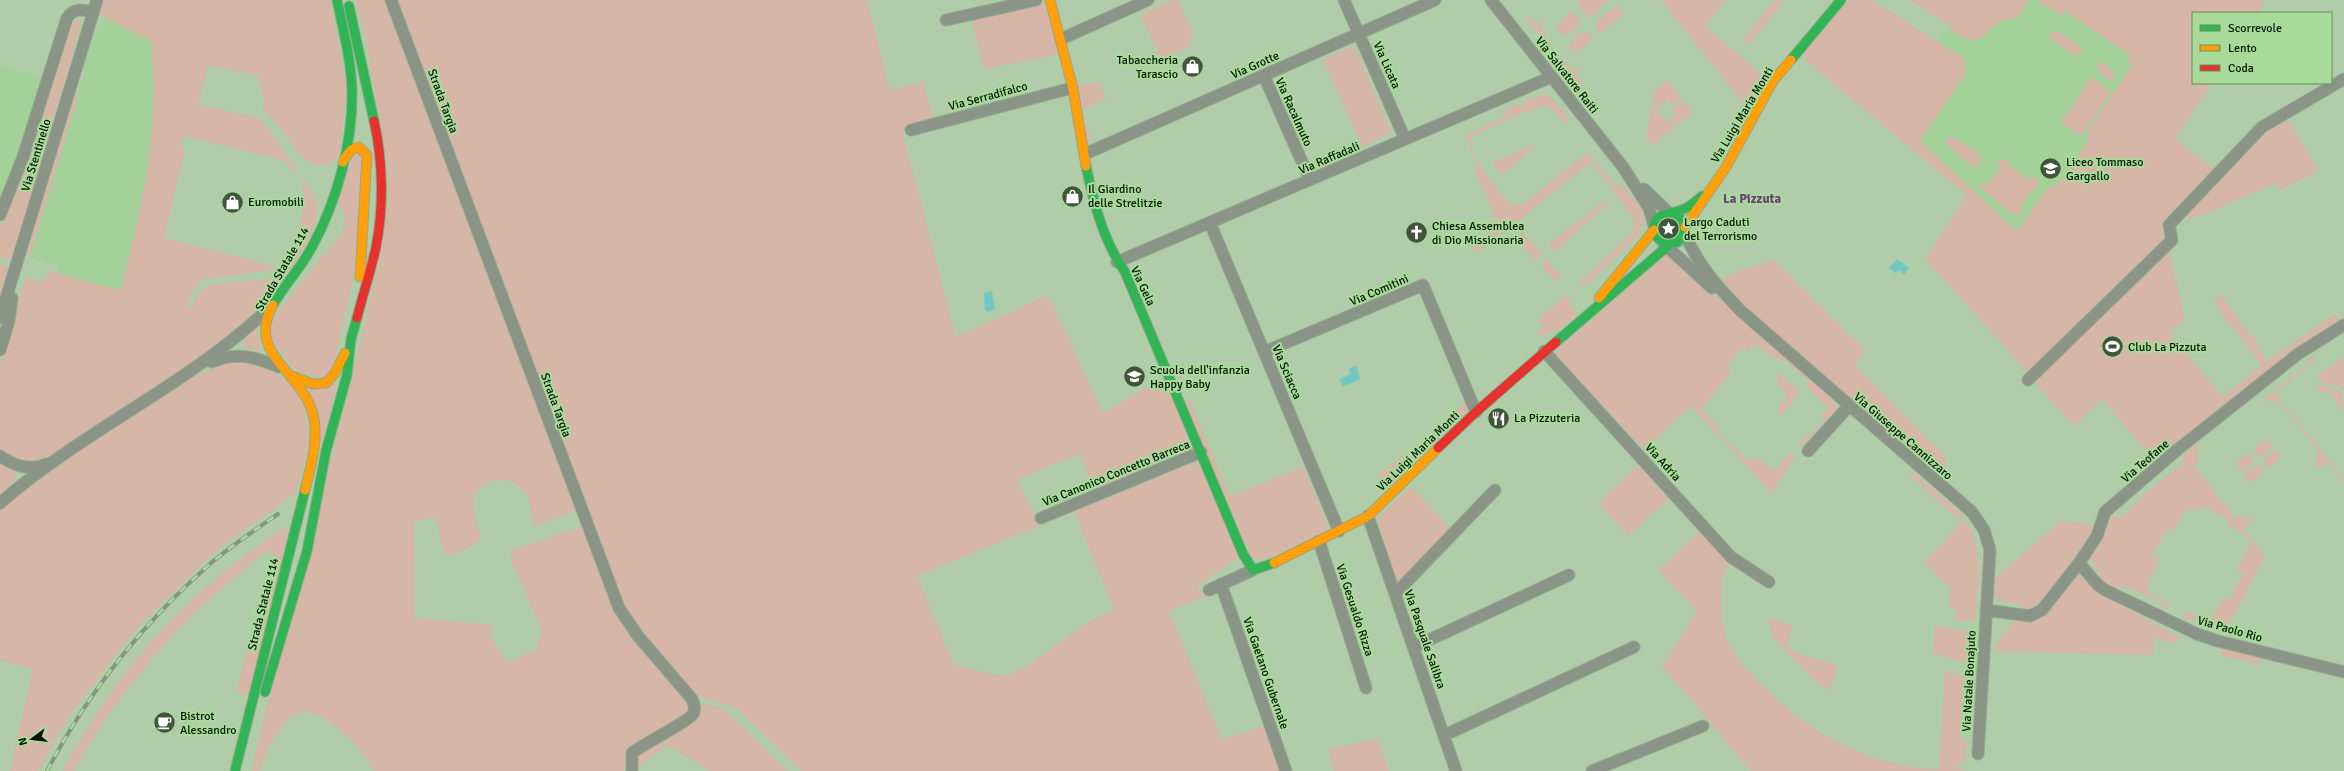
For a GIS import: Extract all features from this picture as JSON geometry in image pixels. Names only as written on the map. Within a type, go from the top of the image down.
[{"type":"main road","name":"Strada Statale 114","points":[[235,771],[314,457],[315,427],[313,413],[310,405],[287,372],[273,358],[265,341],[266,319],[273,304],[312,246],[343,162],[349,127],[352,90],[350,70],[337,0]]},
{"type":"main road","name":"Strada Statale 114","points":[[244,771],[257,718],[307,551],[322,480],[326,450],[347,375],[351,339],[376,246],[379,219],[381,160],[373,109],[348,0]]},
{"type":"main road","name":"Via Gela","points":[[1050,0],[1061,39],[1072,88],[1101,228],[1111,253],[1125,272],[1243,554],[1253,570]]},
{"type":"main road","name":"Via Luigi Maria Monti","points":[[1685,229],[1729,161],[1773,81],[1841,0]]},
{"type":"main road","points":[[343,162],[348,152],[353,148],[359,147],[367,155],[360,303]]},
{"type":"main road","points":[[1581,320],[1638,252],[1654,228],[1658,218],[1691,205],[1712,188]]},
{"type":"main road","points":[[1581,320],[1621,288],[1667,244],[1678,242],[1685,229],[1678,216],[1670,213]]},
{"type":"main road","points":[[1654,228],[1655,236],[1667,244]]},
{"type":"main road","name":"Via Luigi Maria Monti","points":[[1253,570],[1274,563],[1368,516],[1476,412],[1581,320]]},
{"type":"main road","points":[[287,372],[315,386],[327,383],[333,378],[351,339]]},
{"type":"street","name":"Via Stentinello","points":[[0,318],[92,12],[97,0]]},
{"type":"street","name":"Strada Targia","points":[[391,0],[619,608],[638,636],[692,699],[695,707],[694,713],[690,718],[653,738],[632,753],[632,771]]},
{"type":"street","points":[[946,20],[1036,0]]},
{"type":"street","points":[[1061,39],[1148,0]]},
{"type":"street","name":"Via Licata","points":[[1344,0],[1405,139]]},
{"type":"street","name":"Via Grotte","points":[[1085,154],[1435,0]]},
{"type":"street","name":"Via Salvatore Raiti","points":[[1491,0],[1622,167]]},
{"type":"street","points":[[0,214],[23,157],[67,18],[72,11],[82,9],[92,12]]},
{"type":"street","name":"Via Racalmuto","points":[[1264,76],[1310,180]]},
{"type":"street","name":"Via Raffadali","points":[[1117,262],[1552,77]]},
{"type":"street","points":[[2028,380],[2172,240],[2168,225],[2262,127],[2344,79]]},
{"type":"street","name":"Via Serradifalco","points":[[911,130],[1072,88]]},
{"type":"street","points":[[1622,167],[1670,213]]},
{"type":"street","points":[[1622,167],[1649,208],[1654,228]]},
{"type":"street","name":"Via Sciacca","points":[[1210,223],[1339,531]]},
{"type":"street","points":[[1685,229],[1694,252],[1712,281],[1740,310]]},
{"type":"street","points":[[1667,244],[1716,292],[1740,310]]},
{"type":"street","points":[[0,350],[9,321],[17,262]]},
{"type":"street","name":"Via Comitini","points":[[1264,352],[1423,286],[1476,412]]},
{"type":"street","points":[[0,502],[58,459],[195,369],[241,335],[273,304]]},
{"type":"street","name":"Via Giuseppe Cannizzaro","points":[[1740,310],[1972,512],[1984,530],[1990,550],[1986,610]]},
{"type":"street","name":"Via Teofane","points":[[1986,610],[2030,616],[2036,614],[2079,563],[2097,536],[2105,512],[2177,450],[2298,354],[2344,326]]},
{"type":"street","name":"Via Adria","points":[[1544,351],[1731,557],[1769,582]]},
{"type":"street","points":[[195,369],[221,357],[234,355],[263,360],[287,372]]},
{"type":"street","points":[[1808,451],[1849,406]]},
{"type":"street","name":"Via Canonico Concetto Barreca","points":[[1041,518],[1201,452]]},
{"type":"street","points":[[0,456],[19,467],[32,468],[58,459]]},
{"type":"street","points":[[1395,594],[1495,490]]},
{"type":"street","name":"Via Pasquale Salibra","points":[[1368,516],[1456,771]]},
{"type":"street","name":"Via Gesualdo Rizza","points":[[1319,541],[1366,688]]},
{"type":"street","name":"Via Paolo Rio","points":[[2079,563],[2098,585],[2105,590],[2197,634],[2218,641],[2344,672]]},
{"type":"street","points":[[1209,590],[1253,570]]},
{"type":"street","points":[[1414,647],[1569,575]]},
{"type":"street","name":"Via Gaetano Gubernale","points":[[1221,584],[1286,771]]},
{"type":"street","name":"Via Natale Bonajuto","points":[[1978,754],[1986,610]]},
{"type":"street","points":[[1444,735],[1634,647]]},
{"type":"street","points":[[1592,771],[1703,726]]},
{"type":"shaded area","points":[[103,0],[151,41],[153,59],[152,129],[147,179],[121,289],[113,289],[59,274],[57,262],[50,264],[30,257],[83,80],[85,60],[93,36],[106,20],[99,15]]},
{"type":"shaded area","points":[[103,0],[330,0],[347,87],[339,153],[332,163],[321,165],[311,162],[302,156],[279,126],[263,112],[264,99],[257,75],[208,66],[198,104],[261,119],[297,170],[293,173],[288,164],[281,160],[184,136],[181,148],[185,149],[164,238],[278,267],[272,270],[205,279],[193,291],[187,308],[189,309],[193,308],[198,294],[208,287],[220,283],[265,280],[278,276],[287,269],[294,254],[304,204],[302,183],[305,180],[315,200],[317,214],[306,244],[296,261],[272,294],[237,333],[191,364],[198,375],[230,361],[247,362],[265,368],[287,381],[303,402],[310,441],[296,493],[218,549],[141,623],[72,712],[38,771],[10,771],[33,669],[0,660],[0,511],[15,496],[62,464],[54,453],[47,457],[26,462],[12,459],[0,451],[0,363],[24,282],[27,278],[42,282],[51,271],[113,289],[121,289],[136,228],[148,166],[153,104],[151,41],[99,15]]},
{"type":"shaded area","points":[[356,0],[388,0],[577,510],[533,527],[529,502],[522,489],[508,481],[492,481],[479,489],[473,504],[481,540],[460,552],[445,556],[435,517],[414,521],[415,618],[494,625],[491,631],[495,644],[503,656],[510,662],[539,648],[537,643],[542,630],[511,561],[512,551],[583,526],[605,585],[690,701],[692,710],[632,749],[626,756],[624,771],[374,771],[362,753],[333,725],[312,713],[303,712],[296,714],[288,720],[270,745],[260,771],[252,771],[264,716],[350,387],[380,258],[386,223],[388,200],[387,161],[367,45]]},
{"type":"shaded area","points":[[396,0],[867,0],[890,90],[923,82],[934,121],[906,129],[903,135],[956,337],[1048,295],[1103,413],[1163,377],[1191,445],[1191,449],[1186,452],[1093,489],[1079,454],[1017,479],[1039,526],[917,576],[954,665],[1001,676],[1012,673],[1033,662],[1086,624],[1114,610],[1074,511],[1198,461],[1239,557],[1197,586],[1204,597],[1169,611],[1222,740],[1265,725],[1281,771],[801,771],[737,709],[688,692],[629,621]]},
{"type":"shaded area","points":[[1173,0],[1178,0],[1194,34],[1189,37],[1193,45],[1160,59],[1140,14]]},
{"type":"shaded area","points":[[1580,0],[1608,0],[1594,15],[1583,14],[1578,3]]},
{"type":"shaded area","points":[[1661,0],[1726,0],[1705,26],[1767,79],[1749,111]]},
{"type":"shaded area","points":[[1777,0],[1784,0],[1764,27],[1748,44],[1744,44],[1743,40],[1769,6]]},
{"type":"shaded area","points":[[1849,0],[1872,0],[1962,57],[1965,62],[1965,74],[1920,141],[2017,231],[2048,188],[2058,185],[2089,140],[2087,130],[2133,65],[2127,61],[2130,55],[2065,11],[2061,16],[2037,0],[2266,0],[2259,12],[2192,12],[2192,84],[2211,84],[2175,139],[2213,169],[2164,220],[2167,238],[2028,373],[1925,259],[1967,195],[1806,61],[1804,53]]},
{"type":"shaded area","points":[[1909,0],[2029,0],[2017,18],[2006,19],[1998,23],[1980,38],[1972,40],[1963,37],[1949,28],[1950,25]]},
{"type":"shaded area","name":"Liceo Tommaso Gargallo","points":[[1967,0],[2266,0],[2259,12],[2192,12],[2192,84],[2211,84],[2076,294],[1968,195],[1881,123]]},
{"type":"shaded area","points":[[1047,2],[1059,54],[984,69],[971,18]]},
{"type":"shaded area","points":[[1617,5],[1624,14],[1601,33],[1596,30],[1597,19]]},
{"type":"shaded area","points":[[1570,11],[1579,17],[1578,28],[1562,36],[1556,28]]},
{"type":"shaded area","points":[[1530,16],[1537,25],[1544,18],[1545,19],[1541,28],[1552,46],[1550,48],[1525,17]]},
{"type":"shaded area","points":[[80,18],[81,25],[12,261],[0,257],[0,229],[26,158],[71,23]]},
{"type":"shaded area","points":[[2057,31],[2083,48],[2080,54],[2072,54],[2048,37],[2052,32]]},
{"type":"shaded area","points":[[1580,32],[1591,33],[1593,39],[1576,53],[1569,45]]},
{"type":"shaded area","points":[[1354,45],[1392,133],[1362,147],[1323,59]]},
{"type":"shaded area","points":[[1561,55],[1572,70],[1581,68],[1576,74],[1582,82],[1581,87],[1557,58]]},
{"type":"shaded area","points":[[2101,61],[2114,73],[2114,78],[2110,81],[2100,72],[2097,66]]},
{"type":"shaded area","points":[[0,65],[42,78],[20,156],[3,198],[0,199]]},
{"type":"shaded area","points":[[2091,77],[2111,91],[2081,136],[2061,123]]},
{"type":"shaded area","points":[[1667,80],[1682,99],[1671,105],[1668,100],[1663,105],[1652,103],[1653,92]]},
{"type":"shaded area","points":[[1099,81],[1106,99],[1083,109],[1091,142],[1087,143],[1075,85],[1080,83],[1081,86]]},
{"type":"shaded area","points":[[79,93],[30,257],[27,253],[72,101]]},
{"type":"shaded area","points":[[1545,94],[1551,97],[1570,120],[1564,123],[1550,107],[1544,105],[1505,120],[1472,136],[1471,143],[1473,152],[1484,172],[1510,204],[1522,205],[1588,152],[1594,160],[1477,253],[1471,246],[1498,224],[1474,169],[1478,167],[1465,135],[1503,117],[1506,110],[1519,103],[1521,107],[1525,105],[1524,101]]},
{"type":"shaded area","points":[[1683,101],[1693,113],[1675,126],[1671,117],[1675,115],[1672,108]]},
{"type":"shaded area","points":[[1651,105],[1661,107],[1658,111],[1665,120],[1669,118],[1674,128],[1652,145],[1647,138]]},
{"type":"shaded area","points":[[2288,120],[2319,171],[2280,190],[2276,183],[2207,213],[2186,219],[2186,215],[2266,132]]},
{"type":"shaded area","points":[[1950,136],[1979,153],[1980,161],[1975,169],[1945,143],[1947,138]]},
{"type":"shaded area","points":[[1540,143],[1501,175],[1493,162]]},
{"type":"shaded area","points":[[362,154],[355,269],[332,374],[326,379],[297,371],[272,343],[271,326],[273,318],[343,231],[345,216],[338,201],[353,155]]},
{"type":"shaded area","points":[[2004,159],[2009,161],[2009,165],[2030,180],[2033,177],[2038,180],[2038,190],[2033,189],[2019,209],[2023,211],[2017,215],[2010,213],[1979,186],[1982,183],[1987,185],[2001,166],[1996,162]]},
{"type":"shaded area","points":[[1595,161],[1616,187],[1621,183],[1637,202],[1643,215],[1643,222],[1641,230],[1636,238],[1585,286],[1577,285],[1631,234],[1634,225],[1632,216],[1592,164]]},
{"type":"shaded area","points":[[1606,200],[1609,203],[1555,251],[1550,246],[1551,242]]},
{"type":"shaded area","points":[[1666,220],[1677,223],[1676,235],[1669,238],[1661,232],[1661,224]]},
{"type":"shaded area","points":[[1522,232],[1542,254],[1535,260],[1515,238]]},
{"type":"shaded area","points":[[2166,251],[2169,252],[2185,318],[2170,334],[2222,397],[2261,366],[2231,324],[2228,324],[2214,300],[2221,295],[2250,335],[2256,340],[2257,346],[2267,361],[2335,314],[2340,322],[2156,462],[2102,399],[2074,426],[2034,381]]},
{"type":"shaded area","points":[[1668,253],[1834,400],[1833,402],[1839,407],[1801,448],[1800,442],[1804,436],[1809,437],[1825,419],[1822,416],[1828,408],[1806,387],[1810,382],[1784,359],[1775,359],[1755,344],[1749,352],[1743,347],[1728,364],[1730,374],[1701,409],[1717,425],[1720,436],[1750,461],[1755,457],[1774,471],[1788,456],[1792,454],[1795,456],[1772,494],[1691,406],[1645,449],[1628,434],[1554,353]]},
{"type":"shaded area","points":[[1546,259],[1562,276],[1555,282],[1540,265]]},
{"type":"shaded area","points":[[1774,260],[1865,350],[1855,366],[1944,455],[1947,473],[1929,468],[1717,284],[1732,273]]},
{"type":"shaded area","points":[[0,264],[10,267],[0,300]]},
{"type":"shaded area","points":[[1566,295],[1577,315],[1552,332],[1535,336],[1542,328],[1538,320]]},
{"type":"shaded area","points":[[256,326],[262,352],[245,348],[243,342]]},
{"type":"shaded area","points":[[2313,355],[2315,361],[2275,393],[2344,479],[2344,483],[2327,462],[2317,470],[2315,463],[2318,457],[2316,455],[2319,452],[2279,401],[2276,403],[2269,400],[2267,402],[2264,399],[2305,366],[2307,366],[2309,361],[2306,361]]},
{"type":"shaded area","points":[[2344,357],[2344,388],[2322,382],[2317,376]]},
{"type":"shaded area","points":[[1777,372],[1800,392],[1779,418],[1778,405],[1784,401],[1786,396],[1783,388],[1777,385]]},
{"type":"shaded area","points":[[338,381],[322,445],[306,389]]},
{"type":"shaded area","points":[[2318,384],[2342,392],[2344,412],[2327,390],[2322,394],[2316,386]]},
{"type":"shaded area","points":[[1189,399],[1230,496],[1303,467],[1328,526],[1327,529],[1280,554],[1261,559],[1252,558],[1184,402]]},
{"type":"shaded area","points":[[1466,401],[1466,411],[1392,486],[1382,485],[1377,474],[1410,452]]},
{"type":"shaded area","points":[[2264,440],[2268,441],[2273,447],[2260,457],[2257,456],[2254,452],[2255,447]]},
{"type":"shaded area","points":[[2198,444],[2200,447],[2198,449],[2199,455],[2197,457],[2198,464],[2195,467],[2235,518],[2239,516],[2245,519],[2248,516],[2254,520],[2243,528],[2265,556],[2231,622],[2225,627],[2184,618],[2183,614],[2186,612],[2204,620],[2212,618],[2223,598],[2231,598],[2244,571],[2237,571],[2250,543],[2244,534],[2228,526],[2227,518],[2200,505],[2200,512],[2192,509],[2184,511],[2174,530],[2165,532],[2152,558],[2160,558],[2147,587],[2150,594],[2168,603],[2167,611],[2161,602],[2123,585],[2116,589],[2106,583],[2096,571],[2090,555],[2108,519],[2113,516],[2123,517],[2143,495],[2182,464],[2184,454]]},
{"type":"shaded area","points":[[2275,450],[2280,456],[2279,460],[2270,468],[2266,467],[2263,460]]},
{"type":"shaded area","points":[[2245,454],[2251,455],[2254,462],[2241,472],[2236,466],[2237,461]]},
{"type":"shaded area","points":[[0,463],[12,469],[16,475],[14,481],[0,494]]},
{"type":"shaded area","points":[[1639,465],[1669,499],[1628,536],[1598,503]]},
{"type":"shaded area","points":[[2256,465],[2262,469],[2262,474],[2252,482],[2248,481],[2243,475]]},
{"type":"shaded area","points":[[1915,473],[1958,511],[1962,516],[1959,520],[1909,475]]},
{"type":"shaded area","points":[[1411,486],[1452,531],[1401,583],[1397,582],[1377,519]]},
{"type":"shaded area","points":[[1964,519],[1976,542],[1978,554],[1979,568],[1975,621],[1956,620],[1956,609],[1949,608],[1950,587],[1924,563]]},
{"type":"shaded area","points":[[2061,521],[2097,525],[2077,561],[2034,611],[2020,612],[2023,606],[1997,600],[1994,597],[1996,577]]},
{"type":"shaded area","points":[[286,527],[289,527],[249,696],[236,691],[275,557],[269,549],[239,573],[185,623],[160,650],[115,707],[74,771],[63,771],[106,699],[131,665],[158,634],[187,604],[218,577],[251,551]]},
{"type":"shaded area","points":[[1700,532],[1706,534],[1730,562],[1722,578],[1721,588],[1722,618],[1727,640],[1732,650],[1745,668],[1781,703],[1821,733],[1866,755],[1889,762],[1914,767],[1939,769],[1945,671],[1964,677],[1961,736],[1967,744],[1965,760],[1956,768],[1969,771],[1751,771],[1662,666],[1697,612],[1658,570]]},
{"type":"shaded area","points":[[2075,575],[2082,575],[2103,594],[2181,639],[2172,643],[2153,638],[2153,655],[1995,651],[1999,639],[2017,618],[2028,621]]},
{"type":"shaded area","points":[[1767,618],[1793,625],[1787,646],[1795,652],[1838,666],[1830,691],[1816,682],[1773,638]]},
{"type":"shaded area","points":[[1935,626],[1974,633],[1973,643],[1967,648],[1966,663],[1933,653]]},
{"type":"shaded area","points":[[2209,643],[2344,676],[2344,678],[2264,659],[2257,664],[2223,656],[2220,648],[2209,645]]},
{"type":"shaded area","points":[[697,703],[715,706],[727,712],[788,771],[709,771],[667,745],[641,765],[636,766],[635,757],[661,737]]},
{"type":"shaded area","points":[[1377,738],[1389,771],[1334,771],[1328,750]]},
{"type":"water","points":[[1897,259],[1909,268],[1904,275],[1899,270],[1896,273],[1889,268]]},
{"type":"water","points":[[992,291],[995,309],[987,312],[985,310],[984,293]]},
{"type":"water","points":[[1356,365],[1360,379],[1343,387],[1339,379],[1351,374],[1349,369]]},
{"type":"railway","points":[[47,771],[80,714],[99,686],[162,610],[210,564],[235,544],[278,514]]},
{"type":"traffic: fast","points":[[273,305],[282,290],[308,255],[329,211],[342,171],[350,130],[352,90],[350,67],[337,0]]},
{"type":"traffic: fast","points":[[1791,60],[1841,0]]},
{"type":"traffic: fast","points":[[349,6],[374,121]]},
{"type":"traffic: fast","points":[[1086,166],[1092,194],[1105,234],[1117,260],[1125,272],[1243,554],[1253,570],[1274,563]]},
{"type":"traffic: fast","points":[[1670,213],[1681,219],[1684,231],[1678,242],[1663,242],[1658,238],[1654,232],[1654,224],[1656,220],[1669,213],[1687,208],[1702,196]]},
{"type":"traffic: fast","points":[[1556,342],[1670,244]]},
{"type":"traffic: fast","points":[[265,692],[307,551],[326,451],[347,375],[351,339],[357,318]]},
{"type":"traffic: fast","points":[[235,771],[305,490]]},
{"type":"traffic: slow","points":[[1050,0],[1073,89],[1086,166]]},
{"type":"traffic: slow","points":[[1685,227],[1726,167],[1773,81],[1791,60]]},
{"type":"traffic: slow","points":[[343,162],[349,152],[359,147],[367,155],[360,277]]},
{"type":"traffic: slow","points":[[1599,298],[1654,230]]},
{"type":"traffic: slow","points":[[273,305],[266,322],[266,336],[270,349],[305,397],[312,411],[314,421],[314,451],[305,490]]},
{"type":"traffic: slow","points":[[292,376],[313,384],[326,383],[335,373],[345,353]]},
{"type":"traffic: slow","points":[[1274,563],[1368,516],[1438,448]]},
{"type":"traffic: jam","points":[[357,318],[379,232],[381,168],[374,121]]},
{"type":"traffic: jam","points":[[1438,448],[1476,412],[1556,342]]},
{"type":"place","name":"Tabaccheria Tarascio","points":[[1193,67]]},
{"type":"place","name":"Liceo Tommaso Gargallo","points":[[2050,169]]},
{"type":"place","name":"Il Giardino delle Strelitzie","points":[[1072,196]]},
{"type":"place","name":"Euromobili","points":[[233,202]]},
{"type":"place","name":"Largo Caduti del Terrorismo","points":[[1669,229]]},
{"type":"place","name":"Chiesa Assemblea di Dio Missionaria","points":[[1416,233]]},
{"type":"place","name":"Club La Pizzuta","points":[[2113,347]]},
{"type":"place","name":"Scuola dell'infanzia Happy Baby","points":[[1134,377]]},
{"type":"place","name":"La Pizzuteria","points":[[1499,418]]},
{"type":"place","name":"Bistrot Alessandro","points":[[164,723]]},
{"type":"district","name":"La Pizzuta","points":[[1752,198]]}]
